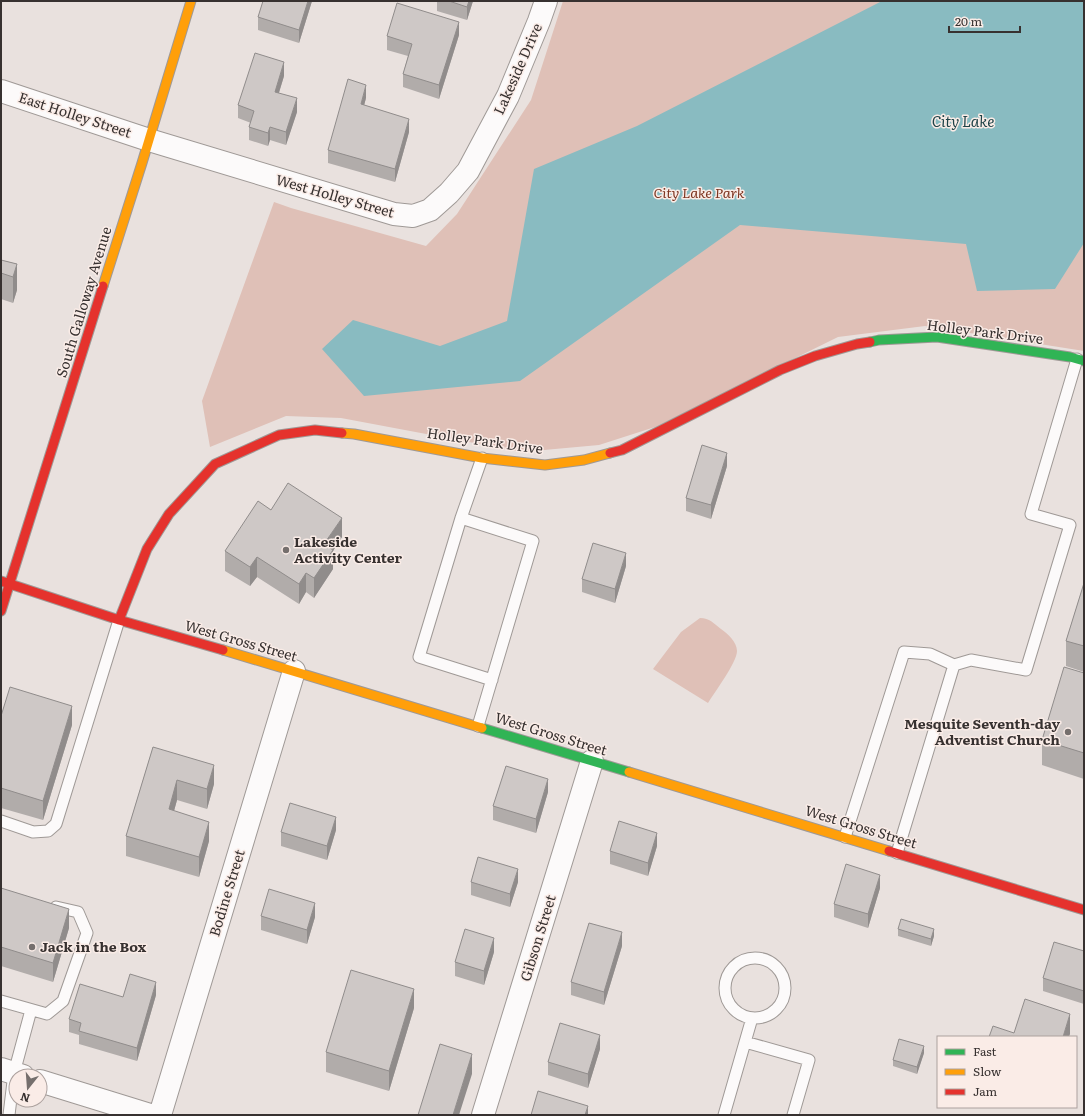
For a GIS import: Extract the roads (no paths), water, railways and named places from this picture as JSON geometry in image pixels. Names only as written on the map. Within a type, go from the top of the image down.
[{"type":"street","name":"South Galloway Avenue","points":[[1,611],[149,140],[191,1]]},
{"type":"street","name":"Lakeside Drive","points":[[487,135],[508,96],[540,21],[546,1]]},
{"type":"street","name":"East Holley Street","points":[[1,91],[149,140]]},
{"type":"street","name":"West Holley Street","points":[[149,140],[394,214],[413,216],[430,210],[449,193],[468,171],[487,135]]},
{"type":"street","name":"Holley Park Drive","points":[[119,620],[147,549],[169,514],[215,464],[279,435],[315,430],[354,434],[482,458],[545,465],[584,460],[622,450],[780,370],[815,356],[857,344],[879,340],[937,337],[1080,360]]},
{"type":"street","name":"West Gross Street","points":[[1,581],[119,620],[478,726],[1084,910]]},
{"type":"street","name":"Bodine Street","points":[[160,1115],[294,671]]},
{"type":"street","name":"Gibson Street","points":[[483,1115],[592,761]]},
{"type":"street","points":[[48,1084],[106,1109],[150,1115]]},
{"type":"lane","points":[[845,837],[904,652],[930,654],[954,665],[971,660],[1026,670],[1070,526],[1031,514],[1080,360]]},
{"type":"lane","points":[[482,458],[461,518],[419,657],[492,680]]},
{"type":"lane","points":[[461,518],[533,541],[478,726]]},
{"type":"lane","points":[[1,821],[33,832],[48,831],[56,824],[119,620]]},
{"type":"lane","points":[[897,853],[954,665]]},
{"type":"lane","points":[[1,1001],[47,1014],[63,1001],[87,933],[78,912],[47,904]]},
{"type":"lane","points":[[757,958],[767,961],[775,966],[781,974],[784,984],[784,994],[781,1003],[774,1011],[766,1016],[752,1018],[738,1013],[731,1006],[726,997],[725,988],[726,978],[738,963],[747,959],[757,958]]},
{"type":"lane","points":[[14,1068],[31,1010]]},
{"type":"lane","points":[[724,1115],[752,1018]]},
{"type":"lane","points":[[745,1042],[810,1060],[793,1115]]},
{"type":"water","name":"City Lake","points":[[882,1],[1084,1],[1084,243],[1055,289],[977,291],[966,244],[740,225],[520,381],[364,396],[322,349],[353,320],[440,346],[507,321],[534,169],[637,126]]},
{"type":"place","name":"Lakeside Activity Center","points":[[286,550]]},
{"type":"place","name":"Mesquite Seventh-day Adventist Church","points":[[1068,732]]},
{"type":"place","name":"Jack in the Box","points":[[32,947]]},
{"type":"park label","name":"City Lake Park","points":[[699,193]]}]
